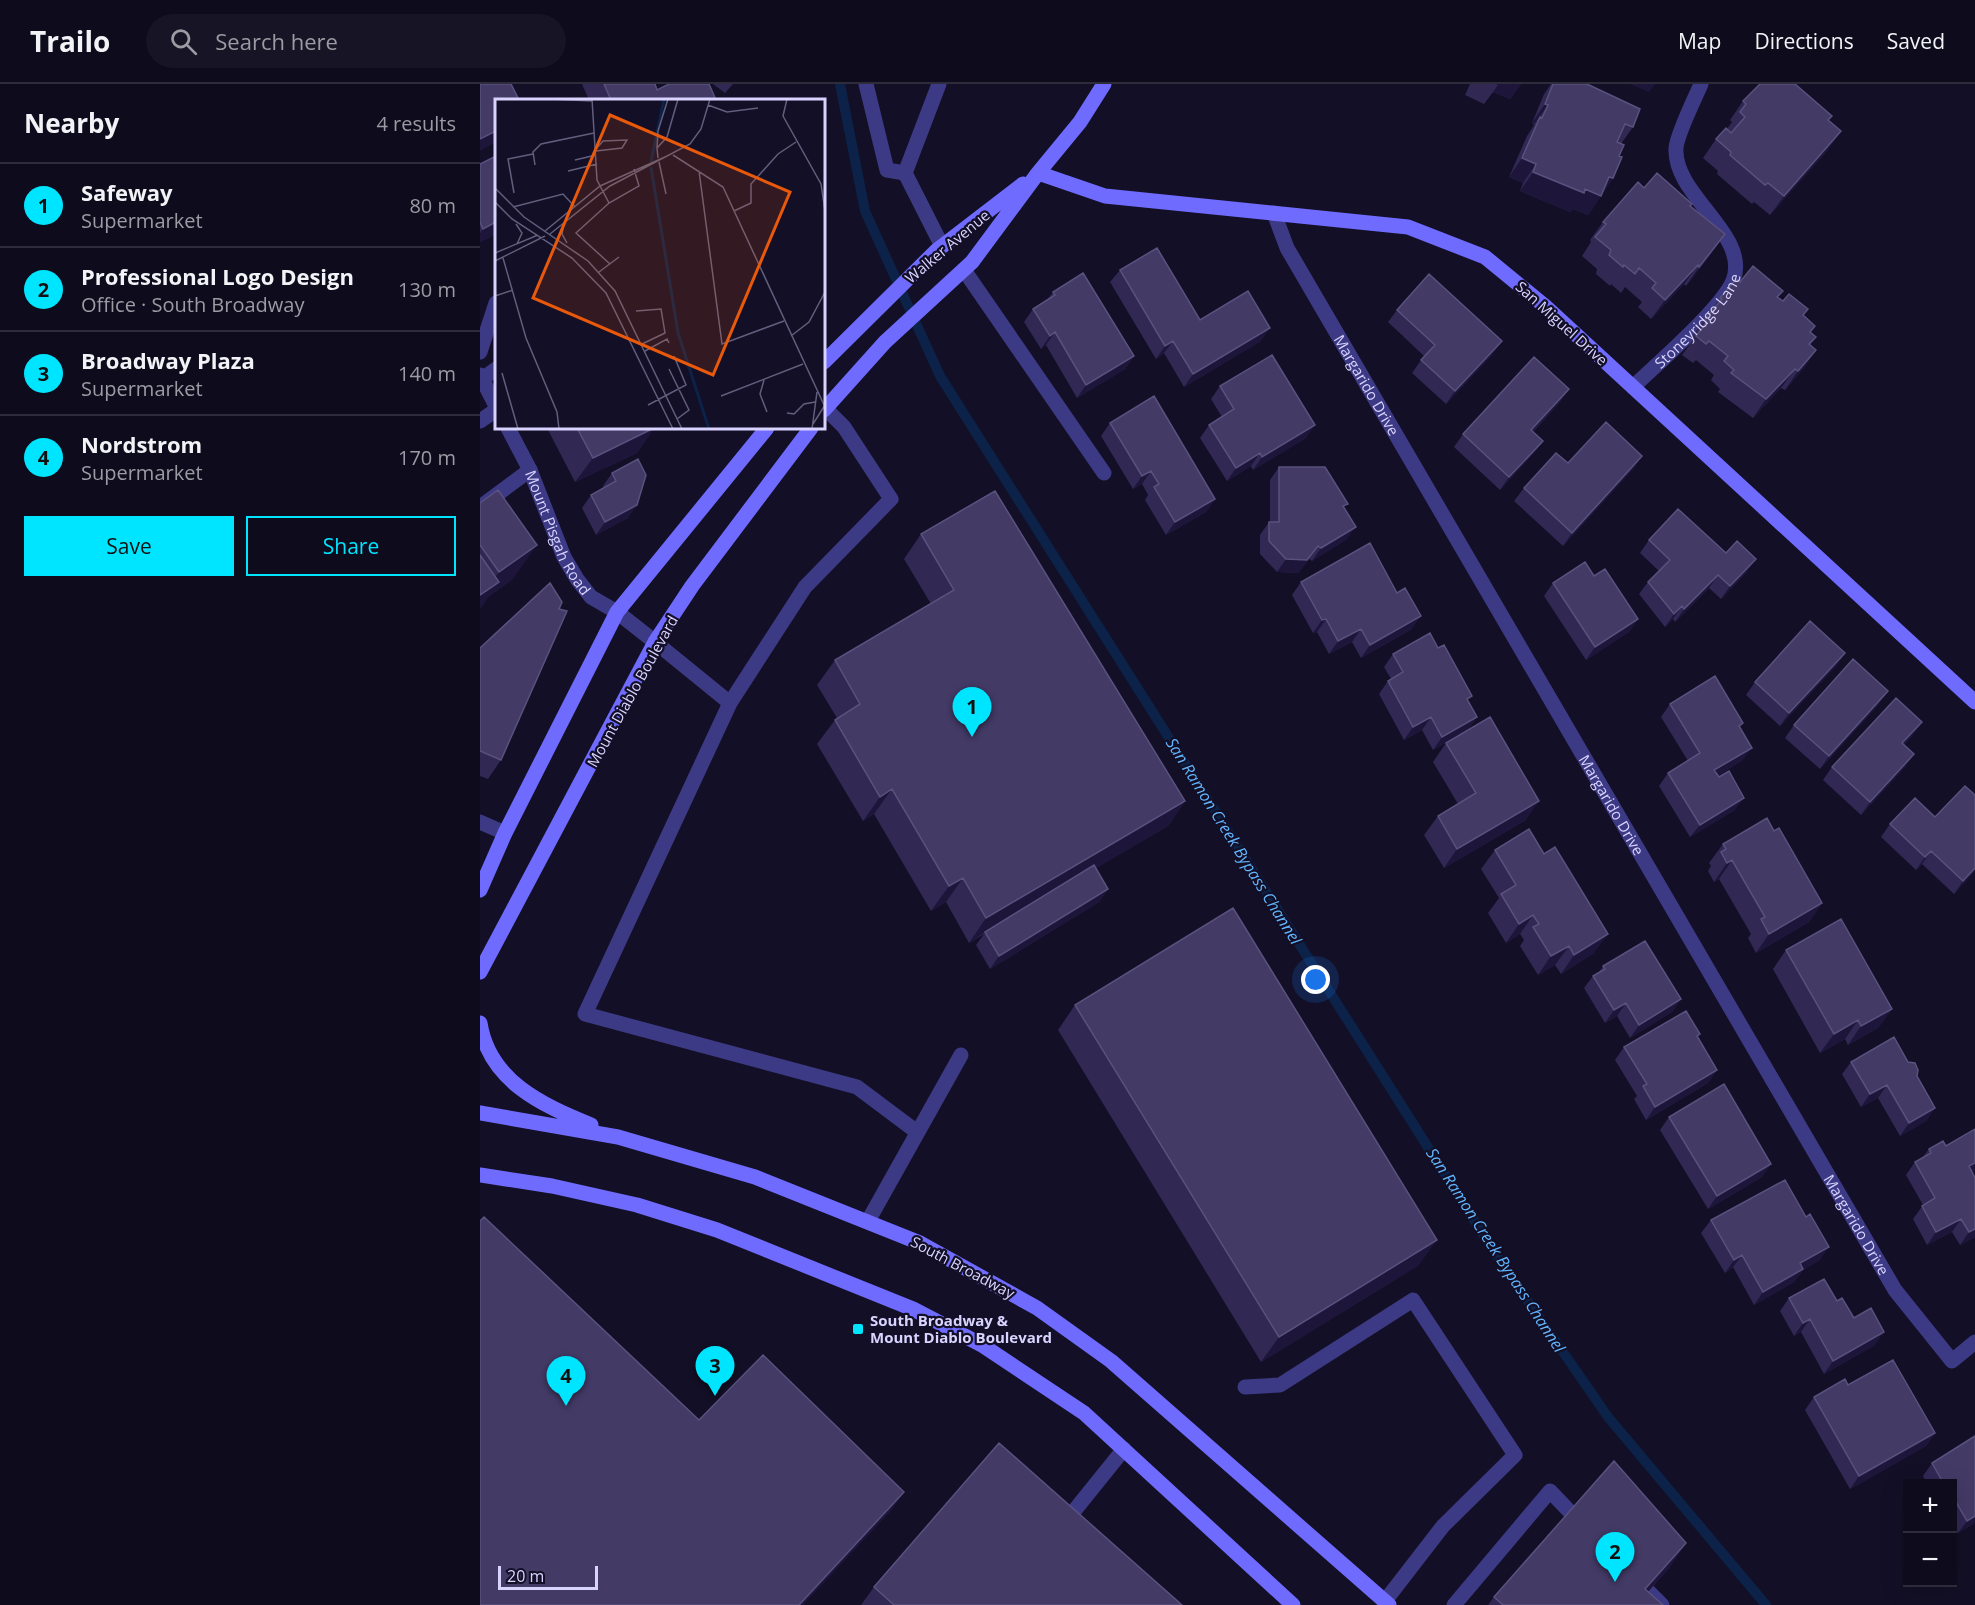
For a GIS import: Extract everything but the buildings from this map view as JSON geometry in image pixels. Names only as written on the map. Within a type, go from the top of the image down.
[{"type":"street","points":[[866,84],[887,170],[906,174]]},
{"type":"street","points":[[939,84],[906,174],[939,248]]},
{"type":"street","name":"Walker Avenue","points":[[825,408],[885,342],[961,273],[1080,122],[1104,84]]},
{"type":"street","name":"Stoneyridge Lane","points":[[1633,387],[1718,303],[1733,280],[1734,256],[1720,229],[1680,175],[1676,147],[1701,84]]},
{"type":"street","name":"Walker Avenue","points":[[825,361],[864,319],[939,248],[1038,173]]},
{"type":"street","name":"San Miguel Drive","points":[[1038,173],[1106,196],[1408,227],[1485,257],[1546,307],[1975,702]]},
{"type":"street","name":"Margarido Drive","points":[[1274,213],[1287,248],[1895,1290],[1952,1361],[1975,1342]]},
{"type":"street","points":[[961,273],[1104,473]]},
{"type":"street","points":[[480,352],[495,306]]},
{"type":"street","points":[[495,370],[481,377],[495,406]]},
{"type":"street","points":[[480,422],[495,409]]},
{"type":"street","points":[[825,410],[844,427],[891,499],[805,587],[730,703],[585,1014],[856,1087],[917,1132]]},
{"type":"street","name":"Mount Pisgah Road","points":[[509,429],[530,470],[564,557],[591,597],[617,612],[730,703]]},
{"type":"street","points":[[480,890],[505,833],[617,612],[766,429]]},
{"type":"street","name":"Mount Diablo Boulevard","points":[[480,972],[656,642],[692,585],[810,429]]},
{"type":"street","points":[[480,507],[530,470]]},
{"type":"street","points":[[480,822],[505,833]]},
{"type":"street","points":[[480,1023],[482,1038],[510,1081],[546,1107],[618,1137]]},
{"type":"street","points":[[868,1221],[961,1055]]},
{"type":"street","name":"South Broadway","points":[[480,1113],[618,1137],[755,1177],[920,1243],[1037,1308],[1102,1354],[1387,1603]]},
{"type":"street","points":[[480,1175],[552,1186],[638,1205],[717,1230],[913,1309],[982,1345],[1044,1384],[1084,1413],[1293,1605]]},
{"type":"street","points":[[1245,1387],[1280,1385],[1413,1300],[1515,1455],[1443,1526],[1387,1603]]},
{"type":"street","points":[[1060,1528],[1124,1449]]},
{"type":"street","points":[[1454,1605],[1550,1491],[1572,1514]]},
{"type":"street","points":[[1648,1591],[1662,1605]]},
{"type":"waterway","name":"San Ramon Creek Bypass Channel","points":[[840,84],[865,211],[940,376],[1498,1258],[1608,1417],[1766,1605]]},
{"type":"place","name":"Safeway","points":[[972,737]]},
{"type":"place","name":"South Broadway & Mount Diablo Boulevard","points":[[858,1329]]},
{"type":"place","name":"Broadway Plaza","points":[[715,1396]]},
{"type":"place","name":"Nordstrom","points":[[566,1406]]},
{"type":"place","name":"Professional Logo Design","points":[[1615,1582]]}]
